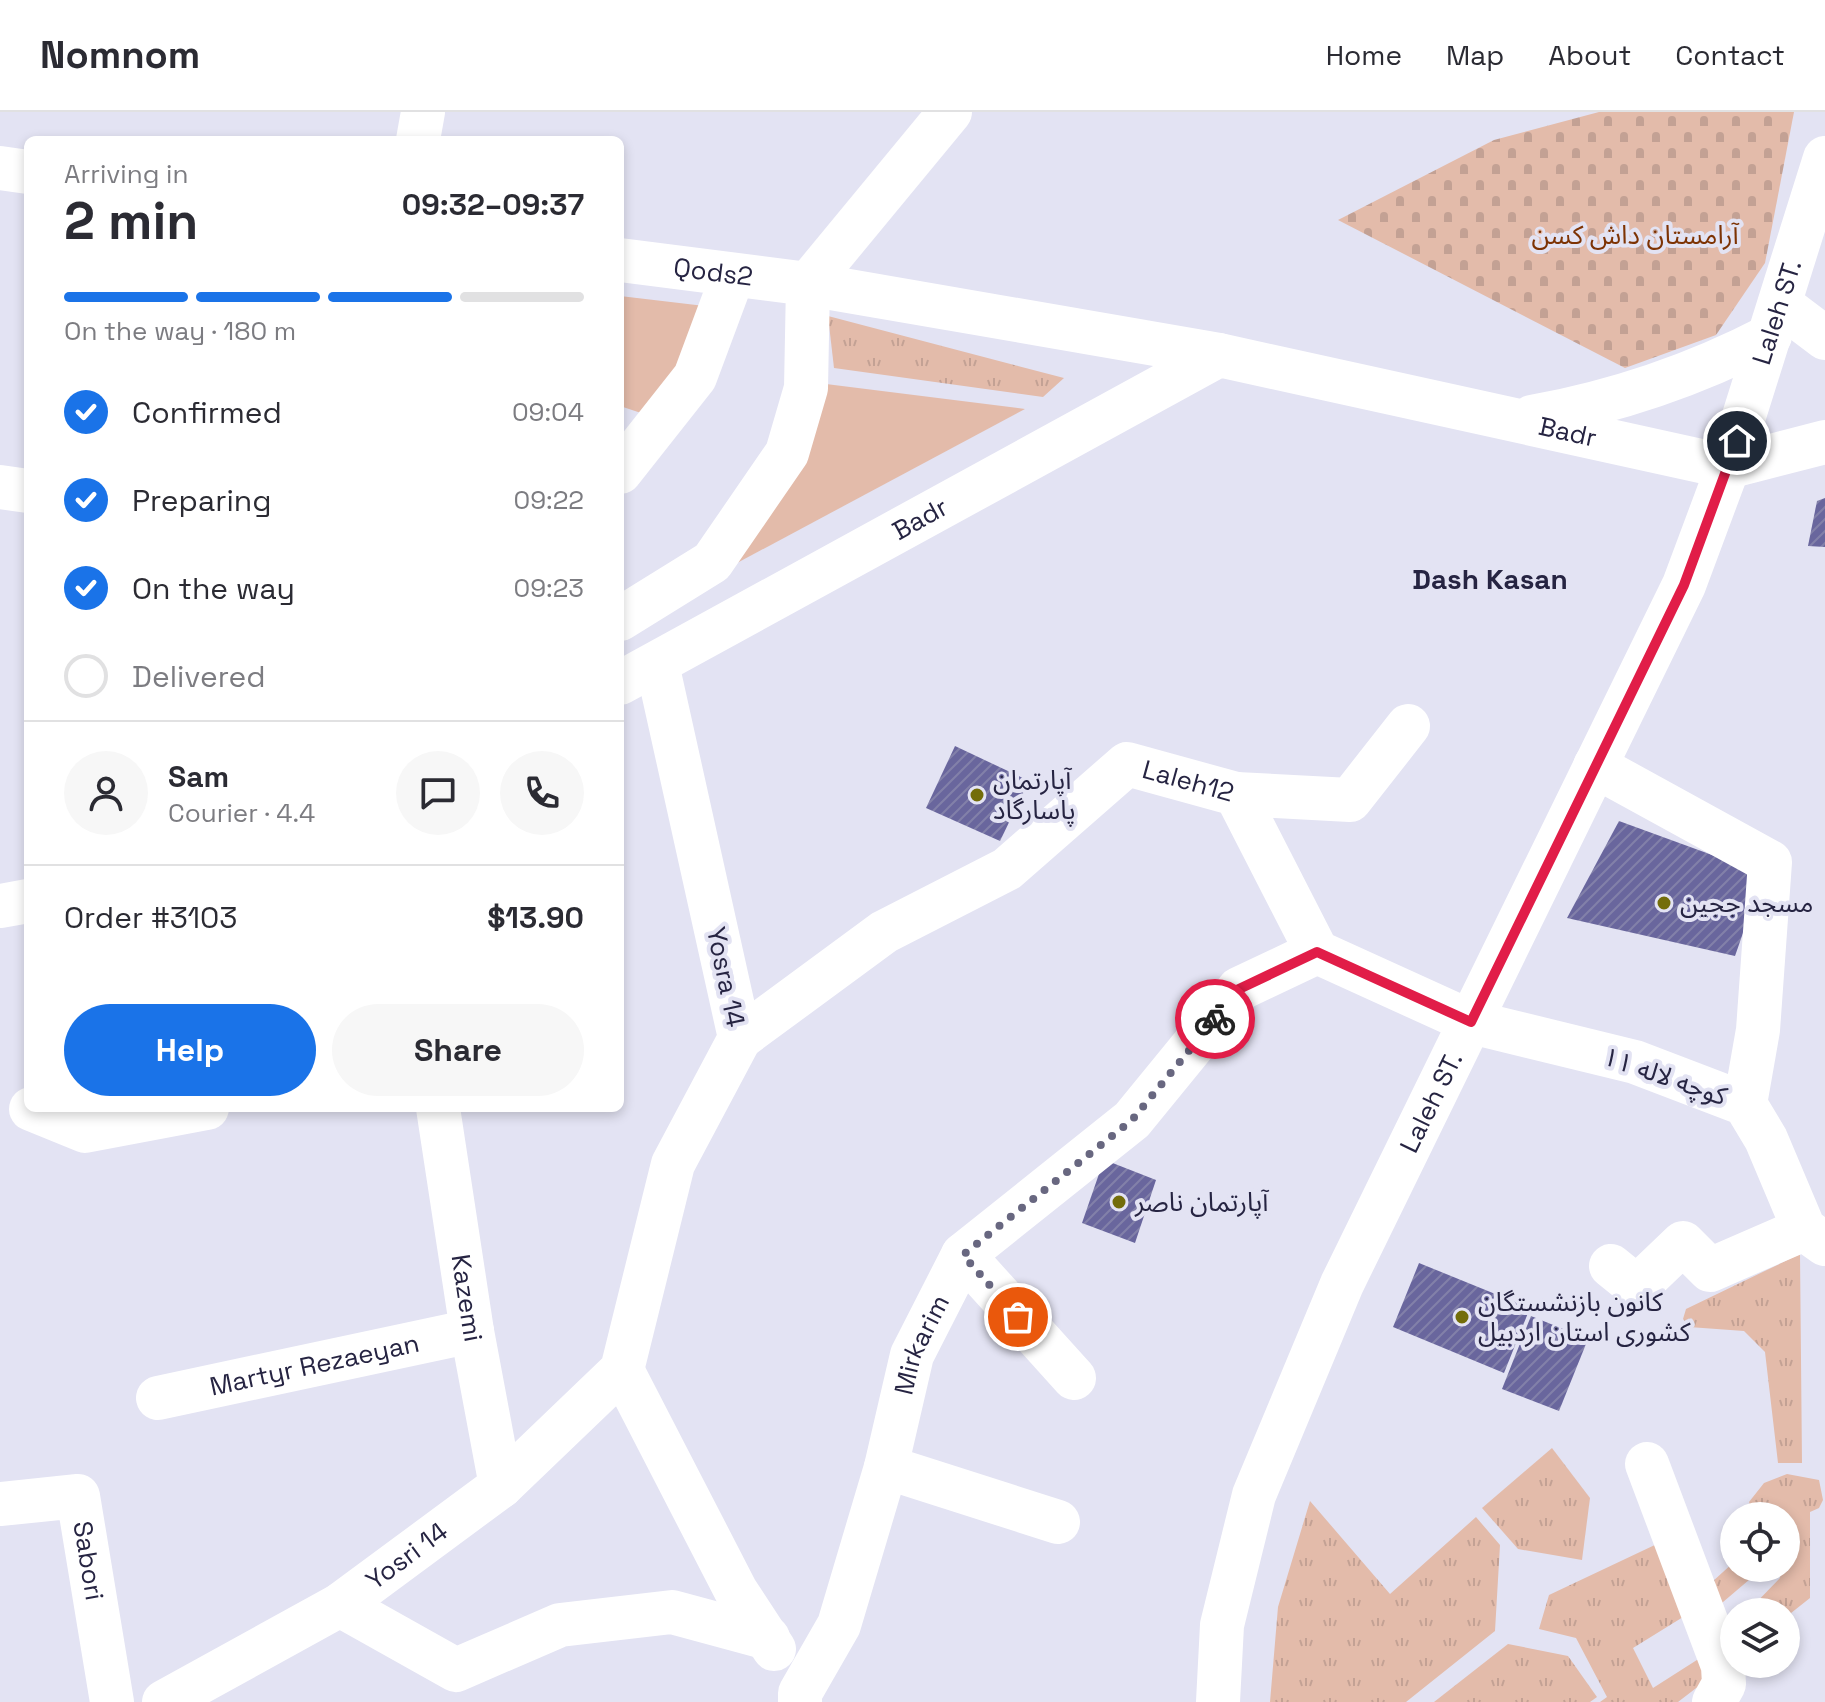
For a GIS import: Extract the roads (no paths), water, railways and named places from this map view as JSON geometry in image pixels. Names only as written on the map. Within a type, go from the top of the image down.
[{"type":"street","points":[[419,136],[423,112]]},
{"type":"street","points":[[624,617],[712,562],[787,453],[806,388],[808,284],[950,112]]},
{"type":"street","points":[[0,168],[24,171]]},
{"type":"street","name":"Laleh ST.","points":[[1218,1702],[1222,1625],[1254,1495],[1342,1284],[1684,585],[1728,467],[1824,173]]},
{"type":"street","name":"Qods2","points":[[624,261],[808,284]]},
{"type":"street","points":[[624,467],[695,377],[733,275]]},
{"type":"street","name":"Badr","points":[[808,284],[1219,355],[1728,467]]},
{"type":"street","points":[[1514,420],[1583,408],[1728,358],[1775,320],[1825,338]]},
{"type":"street","name":"Badr","points":[[638,673],[1219,355]]},
{"type":"street","points":[[1728,467],[1825,442]]},
{"type":"street","points":[[0,487],[24,490]]},
{"type":"street","name":"Yosra 14","points":[[622,1370],[673,1164],[740,1038],[638,673]]},
{"type":"street","points":[[1236,794],[1350,800],[1408,726]]},
{"type":"street","name":"Laleh12","points":[[740,1038],[884,932],[1007,869],[1127,764],[1236,794],[1317,952]]},
{"type":"street","points":[[1595,766],[1770,862],[1758,1030],[1745,1104]]},
{"type":"street","points":[[0,906],[24,902]]},
{"type":"street","points":[[1317,952],[1471,1022]]},
{"type":"street","name":"Mirkarim","points":[[800,1697],[839,1625],[886,1467],[912,1355],[963,1255],[1132,1120],[1239,989],[1317,952]]},
{"type":"street","name":"کوچه لاله ۱۱","points":[[1471,1022],[1635,1062],[1745,1104],[1815,1237]]},
{"type":"street","points":[[0,1130],[25,1112]]},
{"type":"street","points":[[40,1112],[85,1131],[186,1112]]},
{"type":"street","name":"Kazemi","points":[[439,1112],[472,1331],[501,1486]]},
{"type":"street","points":[[1611,1266],[1637,1287],[1683,1243],[1710,1270],[1815,1237]]},
{"type":"street","points":[[963,1255],[1074,1378]]},
{"type":"street","name":"Martyr Rezaeyan","points":[[158,1398],[472,1331]]},
{"type":"street","points":[[622,1370],[736,1591],[768,1638],[800,1697]]},
{"type":"street","name":"Yosri 14","points":[[164,1702],[340,1605],[501,1486],[622,1370]]},
{"type":"street","points":[[1647,1464],[1723,1666],[1724,1684],[1713,1701]]},
{"type":"street","points":[[886,1467],[1058,1522]]},
{"type":"street","name":"Sabori","points":[[0,1504],[78,1496],[112,1702]]},
{"type":"street","points":[[340,1605],[456,1670],[560,1625],[672,1612],[768,1638]]},
{"type":"place","name":"آپارتمان پاسارگاد","points":[[977,795]]},
{"type":"place","name":"مسجد ججین","points":[[1664,903]]},
{"type":"place","name":"آپارتمان ناصر","points":[[1119,1202]]},
{"type":"place","name":"کانون بازنشستگان کشوری استان اردبیل","points":[[1462,1317]]},
{"type":"district","name":"Dash Kasan","points":[[1490,579]]},
{"type":"park label","name":"آرامستان داش کسن","points":[[1635,235]]}]
